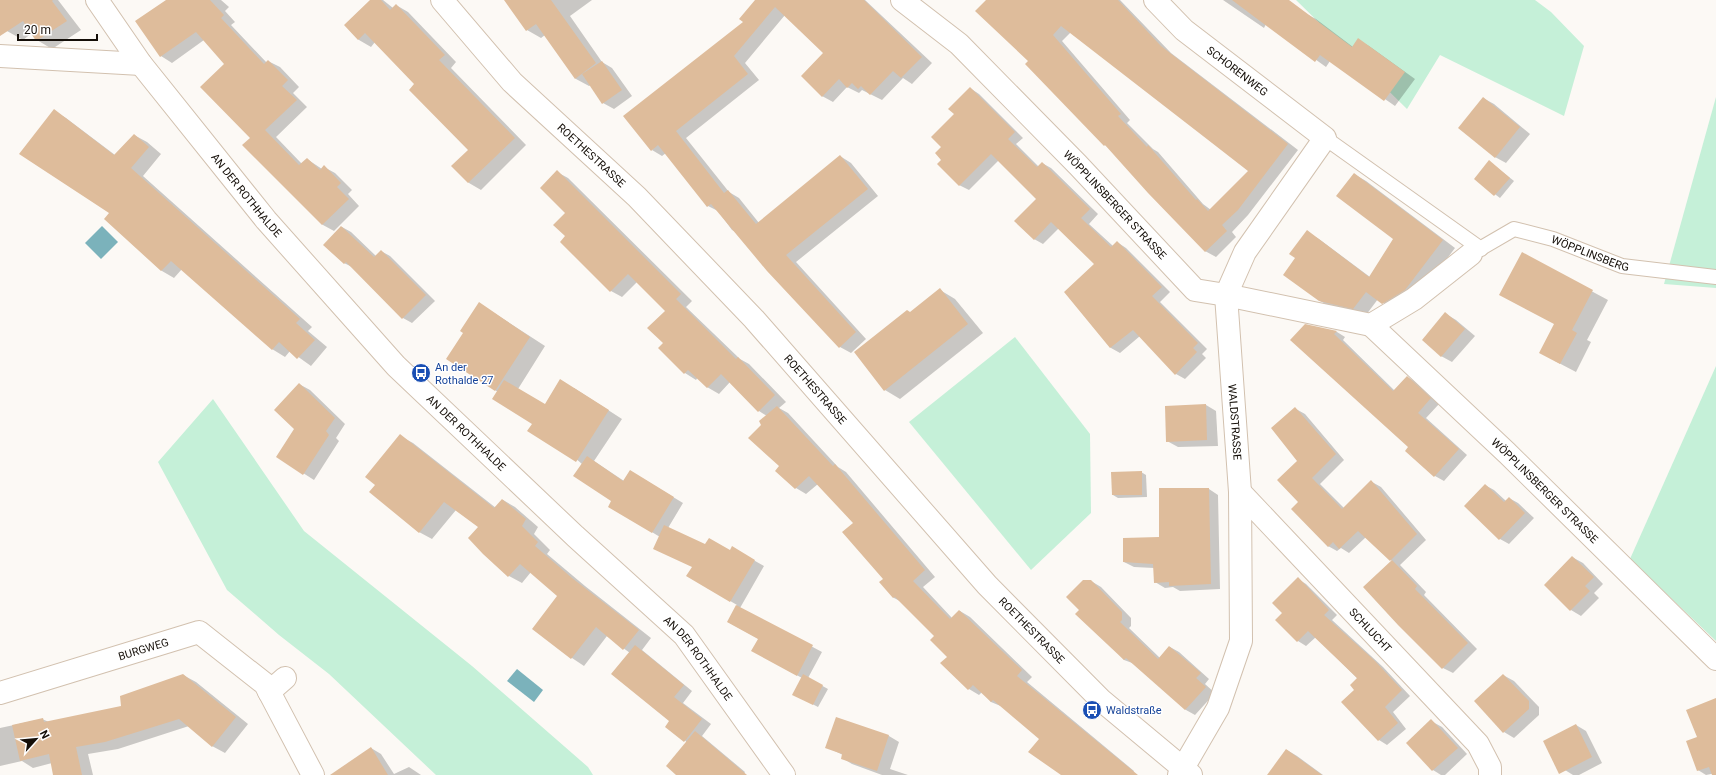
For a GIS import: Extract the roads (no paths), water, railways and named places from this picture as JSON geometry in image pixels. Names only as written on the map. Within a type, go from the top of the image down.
[{"type":"street","name":"AN DER ROTHHALDE","points":[[96,0],[141,64],[266,220],[396,366],[570,531],[684,635],[784,775]]},
{"type":"street","name":"ROETHESTRASSE","points":[[442,0],[512,82],[637,197],[754,319],[987,585],[1101,700],[1184,773]]},
{"type":"street","name":"WÖPPLINSBERGER STRASSE","points":[[902,0],[959,44],[1078,166],[1195,290],[1371,325],[1507,453],[1716,659]]},
{"type":"street","name":"SCHORENWEG","points":[[1155,0],[1184,30],[1325,138]]},
{"type":"street","points":[[0,56],[141,64]]},
{"type":"street","points":[[1226,295],[1245,252],[1325,138]]},
{"type":"street","points":[[1371,325],[1414,298],[1476,252]]},
{"type":"street","name":"WALDSTRASSE","points":[[1184,773],[1218,708],[1241,641],[1240,492],[1226,295]]},
{"type":"street","name":"SCHLUCHT","points":[[1240,492],[1478,744],[1490,767],[1490,775]]},
{"type":"street","name":"BURGWEG","points":[[0,693],[199,632],[265,684],[277,685],[313,775]]},
{"type":"lane","name":"SCHORENWEG","points":[[1325,138],[1476,252]]},
{"type":"lane","name":"WÖPPLINSBERG","points":[[1476,252],[1514,229],[1553,240],[1622,266],[1716,277]]},
{"type":"water","points":[[102,226],[118,242],[101,259],[85,243]]},
{"type":"water","points":[[517,669],[543,690],[534,702],[507,681]]},
{"type":"place","name":"An der Rothalde 27","points":[[421,373]]},
{"type":"place","name":"Waldstraße","points":[[1092,710]]}]
